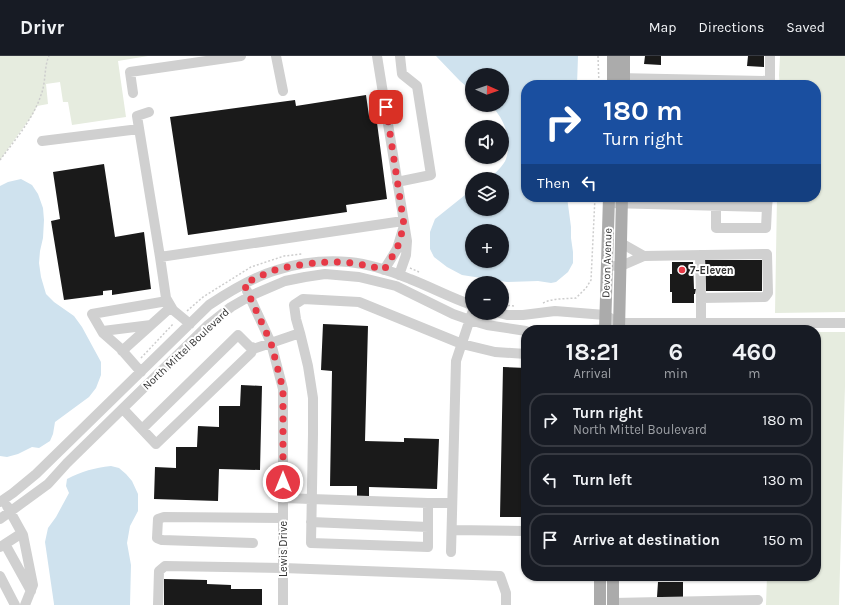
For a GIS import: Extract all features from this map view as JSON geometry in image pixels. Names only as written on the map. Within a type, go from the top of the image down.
[{"type":"main road","points":[[613,56],[619,80]]},
{"type":"main road","points":[[619,80],[624,56]]},
{"type":"main road","name":"Devon Avenue","points":[[605,325],[609,202]]},
{"type":"main road","points":[[619,325],[622,202]]},
{"type":"main road","points":[[600,581],[600,605]]},
{"type":"main road","points":[[613,581],[613,604]]},
{"type":"street","points":[[133,93],[130,72],[241,56]]},
{"type":"street","points":[[276,56],[282,91]]},
{"type":"street","points":[[377,56],[404,223],[406,255],[401,270]]},
{"type":"street","points":[[397,182],[431,175],[417,86],[402,74],[400,56]]},
{"type":"street","points":[[770,56],[770,80]]},
{"type":"street","points":[[149,112],[137,116],[166,298],[180,317],[190,324]]},
{"type":"street","points":[[42,141],[139,129]]},
{"type":"street","points":[[660,202],[716,205],[767,202],[766,228],[716,228],[716,205]]},
{"type":"street","points":[[160,257],[404,223]]},
{"type":"street","points":[[384,270],[397,249],[404,223]]},
{"type":"street","points":[[621,243],[644,256]]},
{"type":"street","points":[[607,266],[620,266],[644,256],[768,254],[768,293],[765,297],[702,298]]},
{"type":"street","points":[[700,255],[702,298],[701,323]]},
{"type":"street","name":"North Mittel Boulevard","points":[[1,500],[36,474],[138,369],[190,324],[209,305],[258,277],[276,270],[309,263],[326,261],[349,262],[384,270],[401,270],[411,279],[465,302]]},
{"type":"street","name":"North Mittel Boulevard","points":[[0,519],[48,484],[67,463],[207,326],[231,307],[250,296],[285,281],[305,277],[326,274],[359,277],[396,286],[453,314],[465,316]]},
{"type":"street","name":"Lewis Drive","points":[[244,284],[271,343],[283,389],[284,605]]},
{"type":"street","points":[[428,503],[428,547],[311,543],[313,398],[308,366],[296,320],[294,305],[303,299],[359,302],[462,344],[495,352],[521,354]]},
{"type":"street","points":[[122,351],[151,325],[169,304]]},
{"type":"street","points":[[138,369],[103,331],[92,314],[169,304]]},
{"type":"street","points":[[509,315],[523,315],[555,311],[605,315],[617,325]]},
{"type":"street","points":[[451,552],[456,362],[470,320]]},
{"type":"street","name":"North Mittel Boulevard","points":[[477,320],[487,325],[521,330]]},
{"type":"street","points":[[660,325],[701,323],[845,323]]},
{"type":"street","points":[[103,331],[151,325]]},
{"type":"street","points":[[123,409],[156,444],[251,353],[253,349],[300,332]]},
{"type":"street","points":[[142,429],[238,335],[253,349]]},
{"type":"street","points":[[58,453],[67,463]]},
{"type":"street","points":[[283,498],[452,503]]},
{"type":"street","points":[[1,500],[24,535],[33,585],[25,605]]},
{"type":"street","points":[[253,543],[162,540],[157,538],[158,519],[164,517],[283,518]]},
{"type":"street","points":[[311,522],[428,527]]},
{"type":"street","points":[[452,530],[521,531]]},
{"type":"street","points":[[22,533],[2,545],[31,591]]},
{"type":"street","points":[[158,605],[159,571],[165,566],[283,568],[500,576],[506,593],[506,605]]},
{"type":"street","points":[[0,576],[15,605]]},
{"type":"street","points":[[613,604],[758,600]]},
{"type":"path","points":[[0,160],[33,114],[42,94],[47,60],[49,56]]},
{"type":"path","points":[[598,56],[599,80]]},
{"type":"path","points":[[542,304],[547,301],[576,298],[586,288],[591,280],[595,202]]},
{"type":"path","points":[[138,369],[172,324],[203,297],[250,267],[284,256],[306,254]]},
{"type":"path","points":[[401,270],[420,273]]},
{"type":"path","points":[[509,305],[516,306]]},
{"type":"shaded area","points":[[0,56],[148,56],[118,61],[126,117],[72,125],[68,102],[63,102],[60,82],[46,84],[48,104],[37,106],[33,114],[0,160]]},
{"type":"shaded area","points":[[780,56],[845,56],[845,312],[775,313],[777,202],[821,202],[821,80],[779,80]]},
{"type":"shaded area","points":[[821,332],[845,332],[839,605],[766,605],[767,581],[821,581]]},
{"type":"water","points":[[436,56],[578,56],[577,80],[521,80],[521,202],[568,202],[573,263],[568,272],[556,282],[509,282],[509,276],[462,275],[447,267],[434,257],[430,249],[430,232],[435,219],[465,195],[465,216],[509,216],[509,172],[496,172],[503,164],[509,164],[509,120],[501,119],[497,112],[509,112],[509,68],[465,68],[465,85]]},
{"type":"water","points":[[21,179],[32,185],[38,194],[43,208],[43,238],[39,263],[46,294],[54,302],[74,316],[82,327],[101,362],[101,375],[96,388],[89,397],[55,422],[50,441],[39,448],[32,447],[18,454],[7,457],[0,456],[0,186],[8,182]]},
{"type":"water","points":[[111,466],[119,468],[126,474],[132,481],[138,494],[138,511],[130,526],[127,543],[131,565],[130,605],[54,605],[45,542],[48,528],[56,517],[69,493],[66,486],[67,479],[88,470]]},
{"type":"building","points":[[645,56],[661,56],[661,65],[644,64]]},
{"type":"building","points":[[748,56],[764,56],[764,67],[747,66]]},
{"type":"building","points":[[366,95],[369,116],[376,115],[387,199],[346,205],[347,212],[188,235],[170,117],[295,100],[296,106]]},
{"type":"building","points":[[104,164],[115,237],[144,232],[151,289],[112,295],[112,290],[103,291],[103,295],[64,300],[51,221],[60,219],[53,172]]},
{"type":"building","points":[[705,260],[762,260],[762,291],[706,291]]},
{"type":"building","points":[[672,262],[693,262],[694,289],[696,289],[694,294],[694,303],[672,303],[672,292],[670,292],[670,274],[672,274]]},
{"type":"building","points":[[323,324],[368,326],[365,441],[404,442],[404,438],[439,439],[437,489],[369,487],[369,496],[357,496],[357,486],[330,486],[332,371],[321,370]]},
{"type":"building","points":[[503,367],[521,368],[521,517],[500,517]]},
{"type":"building","points":[[241,385],[262,386],[260,470],[219,469],[218,501],[154,499],[155,467],[176,468],[176,447],[197,447],[198,426],[219,427],[219,406],[240,406]]},
{"type":"building","points":[[164,579],[207,580],[207,584],[231,585],[231,589],[262,589],[262,605],[164,605]]},
{"type":"building","points":[[658,582],[683,582],[683,597],[657,597]]},
{"type":"place","name":"7-Eleven","points":[[682,270]]},
{"type":"route","points":[[283,482],[283,389],[274,350],[244,284],[276,270],[326,261],[349,262],[384,270],[397,249],[404,225],[386,107]]}]
